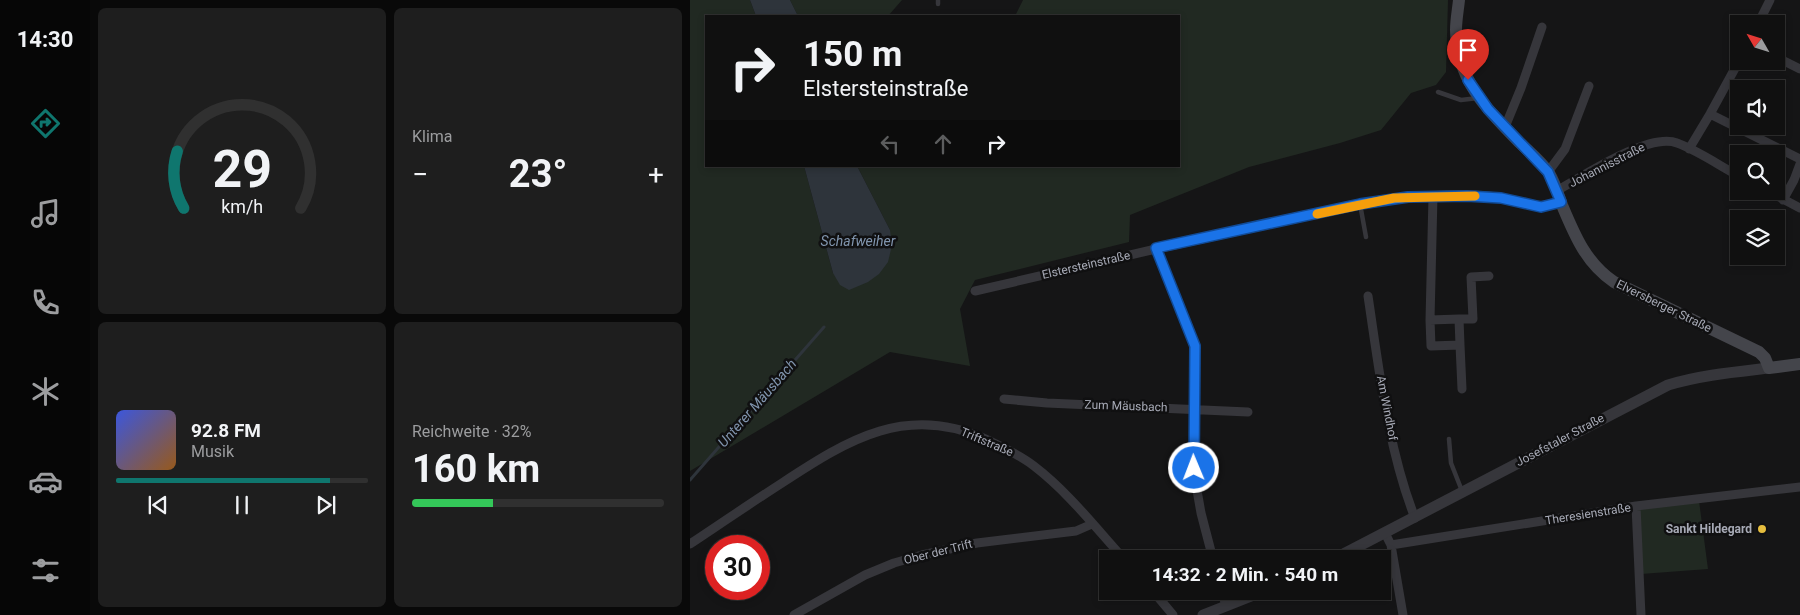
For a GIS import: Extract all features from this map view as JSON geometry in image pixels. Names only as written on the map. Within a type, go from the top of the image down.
[{"type":"main road","name":"Elversberger Straße","points":[[1459,0],[1456,30],[1461,64],[1468,80],[1479,98],[1548,172],[1584,252],[1593,266],[1604,275],[1645,298],[1759,352],[1766,358],[1770,368]]},
{"type":"main road","name":"Josefstaler Straße","points":[[1770,368],[1800,364]]},
{"type":"street","points":[[1762,15],[1770,0]]},
{"type":"street","points":[[1505,127],[1542,27]]},
{"type":"street","points":[[1785,62],[1800,69]]},
{"type":"street","points":[[1689,149],[1734,70]]},
{"type":"street","points":[[1548,172],[1565,149],[1589,86]]},
{"type":"street","points":[[1710,114],[1800,159]]},
{"type":"street","name":"Johannisstraße","points":[[1559,196],[1618,157],[1648,144],[1670,141],[1677,143],[1730,171]]},
{"type":"street","points":[[1785,196],[1800,164]]},
{"type":"street","points":[[1433,196],[1431,346],[1460,346]]},
{"type":"street","name":"Elstersteinstraße","points":[[975,291],[1156,248],[1394,198],[1489,196],[1541,207],[1559,196]]},
{"type":"street","points":[[1783,200],[1800,208]]},
{"type":"street","points":[[1156,248],[1195,346],[1195,479],[1211,550]]},
{"type":"street","points":[[1430,320],[1473,318],[1471,277],[1489,276]]},
{"type":"street","name":"Am Windhof","points":[[1368,296],[1386,407],[1405,491],[1416,518]]},
{"type":"street","points":[[1459,319],[1462,389]]},
{"type":"street","name":"Josefstaler Straße","points":[[1351,550],[1416,518],[1462,492],[1668,385],[1719,374],[1770,368]]},
{"type":"street","name":"Zum Mäusbach","points":[[1004,399],[1047,403],[1248,412]]},
{"type":"street","name":"Triftstraße","points":[[690,544],[808,466],[844,445],[880,430],[906,425],[930,424],[959,429],[981,437],[1013,452],[1034,466],[1052,480],[1116,550]]},
{"type":"street","name":"Theresienstraße","points":[[1391,545],[1636,506],[1800,488]]},
{"type":"street","points":[[1636,506],[1641,615]]},
{"type":"street","name":"Ober der Trift","points":[[794,615],[865,575],[894,563],[977,543],[1076,531],[1092,524]]},
{"type":"street","points":[[1385,532],[1391,545],[1403,615]]},
{"type":"street","points":[[1160,600],[1173,615]]},
{"type":"street","points":[[1224,600],[1226,606]]},
{"type":"street","points":[[1202,615],[1241,600]]},
{"type":"lane","points":[[1438,92],[1462,100],[1479,98]]},
{"type":"lane","points":[[1360,204],[1366,237]]},
{"type":"lane","points":[[1449,439],[1451,463],[1462,492]]},
{"type":"shaded area","points":[[690,0],[750,0],[756,15],[705,15],[705,167],[804,167],[833,273],[890,230],[858,167],[1180,167],[1180,15],[1016,15],[1023,0],[1448,0],[1446,72],[1436,85],[1411,93],[1381,130],[1249,167],[1130,215],[1129,242],[975,280],[960,309],[970,366],[890,352],[690,471]]},
{"type":"shaded area","points":[[790,0],[902,0],[889,15],[798,15]]},
{"type":"shaded area","points":[[1699,501],[1708,569],[1641,574],[1637,508]]},
{"type":"water","points":[[750,0],[790,0],[798,15],[756,15]]},
{"type":"water","name":"Schafweiher","points":[[804,167],[858,167],[890,230],[892,245],[888,262],[879,274],[868,282],[849,290],[840,285],[833,273]]},
{"type":"waterway","name":"Unterer Mäusbach","points":[[690,480],[824,327]]},
{"type":"slow traffic","points":[[1317,214],[1394,198],[1475,196]]},
{"type":"place","name":"Sankt Hildegard","points":[[1762,529]]},
{"type":"route","points":[[1194,468],[1195,346],[1156,248],[1394,198],[1489,196],[1541,207],[1561,202],[1558,190],[1548,172],[1488,109],[1468,80]]}]
